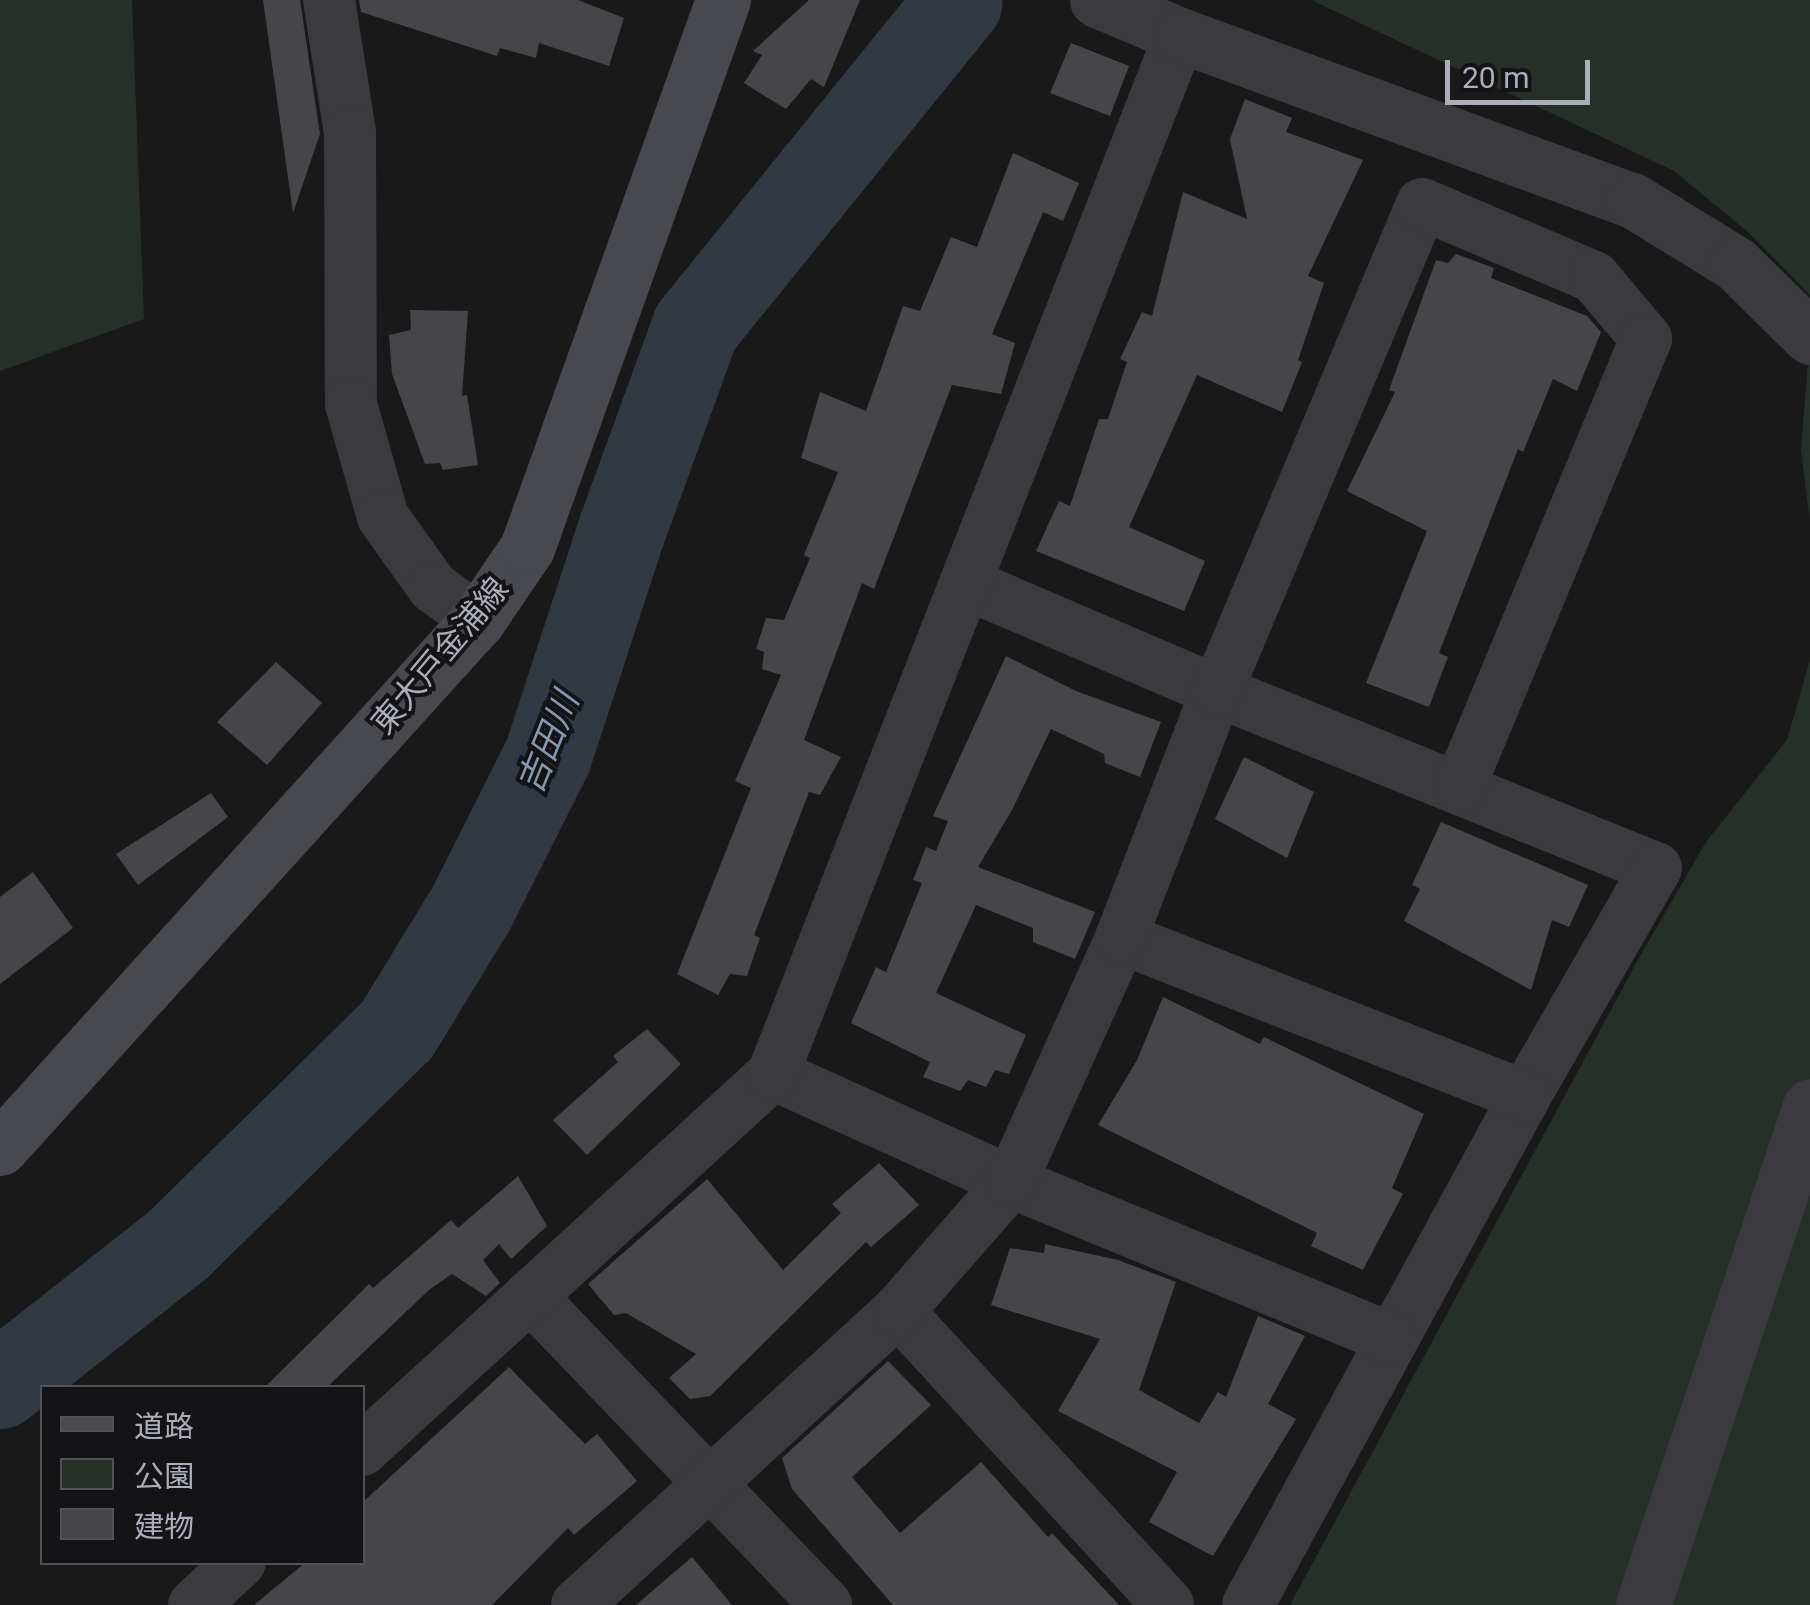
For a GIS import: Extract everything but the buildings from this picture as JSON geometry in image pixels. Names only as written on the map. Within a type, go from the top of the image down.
[{"type":"main road","name":"東大戸金浦線","points":[[0,1148],[478,620],[527,548],[723,0]]},
{"type":"street","points":[[330,0],[350,132],[351,404],[383,516],[433,587],[478,620]]},
{"type":"street","points":[[1097,0],[1180,36],[1632,200],[1736,264],[1810,337]]},
{"type":"street","points":[[365,1447],[772,1074],[1180,36]]},
{"type":"street","points":[[576,1605],[898,1311],[1011,1182],[1121,938],[1217,691],[1422,204],[1594,277],[1646,339],[1460,786]]},
{"type":"street","points":[[967,584],[1217,691],[1656,868],[1525,1096],[1248,1605]]},
{"type":"street","points":[[1121,938],[1525,1096]]},
{"type":"street","points":[[772,1074],[1011,1182],[1392,1340]]},
{"type":"street","points":[[1643,1605],[1810,1106]]},
{"type":"street","points":[[530,1296],[826,1605]]},
{"type":"street","points":[[898,1311],[1168,1605]]},
{"type":"street","points":[[194,1605],[237,1565]]},
{"type":"green space","points":[[0,0],[132,0],[144,319],[0,371]]},
{"type":"green space","points":[[1311,0],[1810,0],[1810,295],[1749,233],[1674,171]]},
{"type":"green space","points":[[1810,339],[1810,521],[1801,449]]},
{"type":"green space","points":[[1810,660],[1810,1605],[1290,1605],[1639,958],[1706,842],[1787,740]]},
{"type":"waterway","name":"吉田川","points":[[0,1385],[178,1245],[397,1030],[472,907],[548,756],[622,530],[696,327],[958,3]]}]
